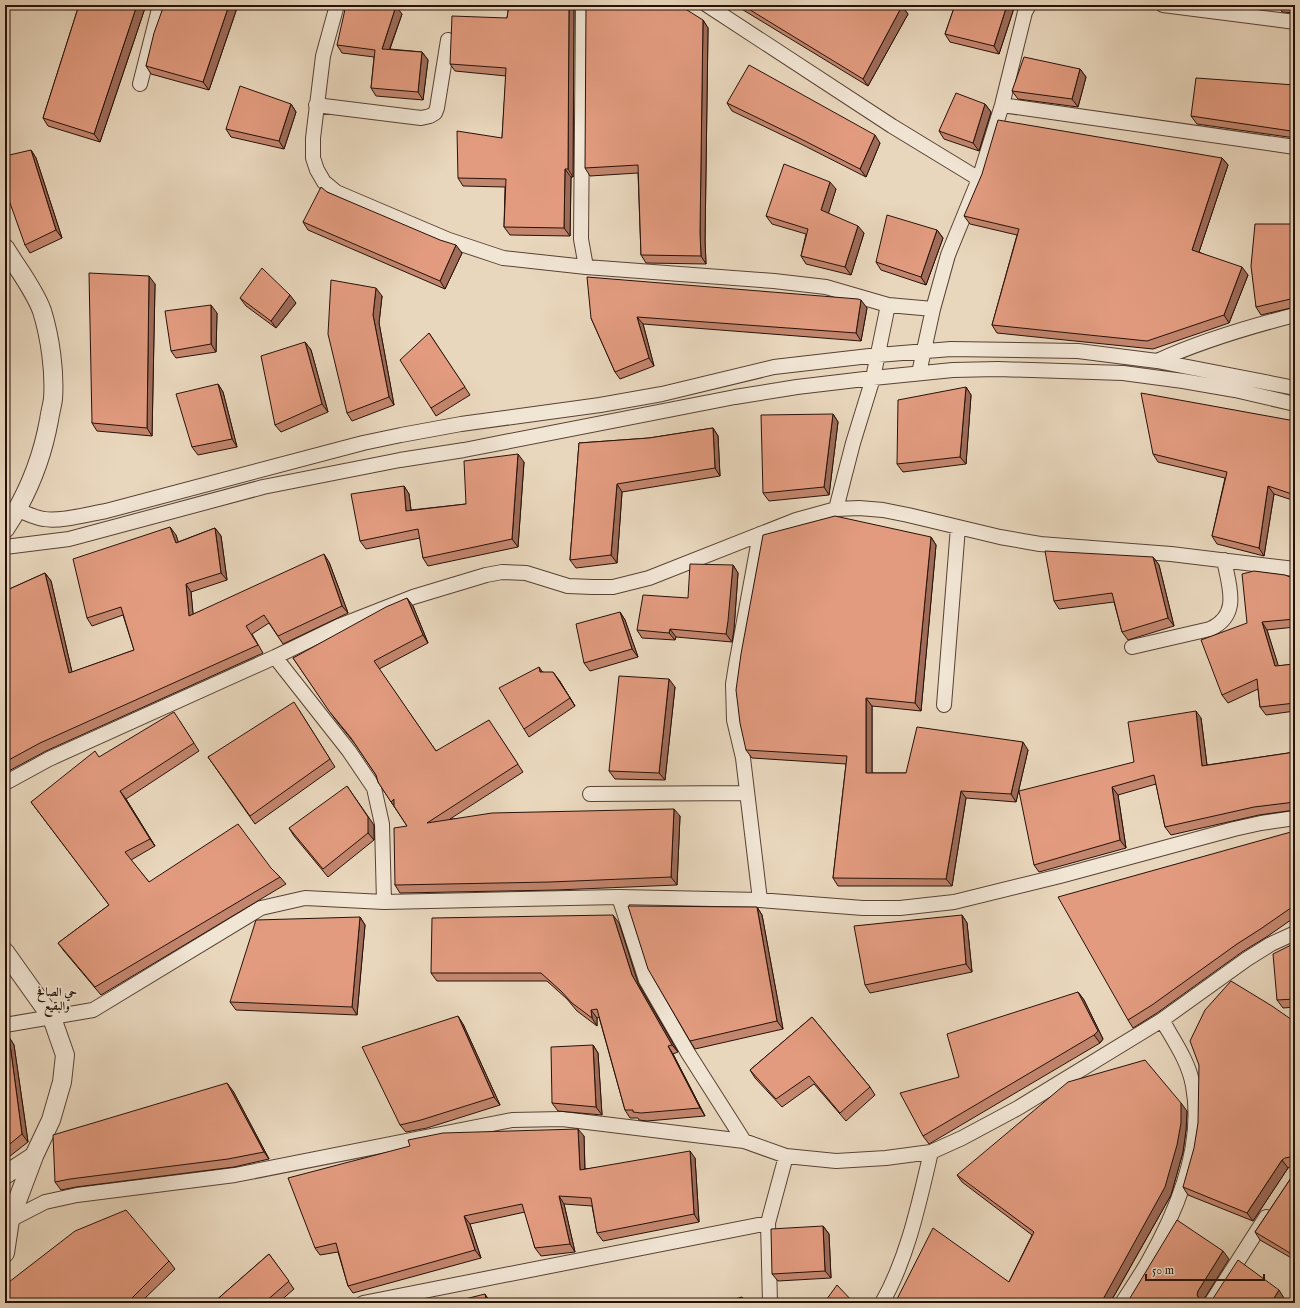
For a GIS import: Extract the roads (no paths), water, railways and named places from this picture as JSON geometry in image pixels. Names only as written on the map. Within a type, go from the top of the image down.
[{"type":"street","points":[[140,84],[160,5]]},
{"type":"street","points":[[337,5],[323,56],[313,138],[313,158],[317,170],[324,182],[336,192],[449,240],[504,258],[586,267],[774,281],[826,287],[888,305],[933,309]]},
{"type":"street","points":[[582,5],[581,239],[586,267]]},
{"type":"street","points":[[707,5],[892,126],[979,179]]},
{"type":"street","points":[[919,373],[933,309],[948,255],[979,179],[1002,105],[1025,12],[1029,5]]},
{"type":"street","points":[[1163,5],[1295,22]]},
{"type":"street","points":[[316,105],[421,118],[430,116],[435,113],[448,40]]},
{"type":"street","points":[[1002,105],[1295,147]]},
{"type":"street","points":[[5,248],[30,287],[41,310],[48,337],[52,366],[53,399],[46,436],[36,469],[18,510],[5,529]]},
{"type":"street","points":[[836,509],[853,443],[873,378],[888,305]]},
{"type":"street","points":[[1157,361],[1208,340],[1295,315]]},
{"type":"street","points":[[18,510],[44,519],[84,515],[106,511],[401,434],[461,424],[600,405],[662,394],[774,368],[878,355],[950,349],[1078,351],[1157,361],[1295,388]]},
{"type":"street","points":[[1053,371],[1056,350]]},
{"type":"street","points":[[5,547],[69,539],[263,487],[400,460],[464,450],[735,397],[797,387],[873,378],[953,370],[998,369],[1123,373],[1234,390],[1295,404]]},
{"type":"street","points":[[5,783],[49,759],[275,657],[339,626],[413,597],[486,575],[502,572],[526,573],[568,586],[613,586],[649,578],[796,520],[836,509],[859,508],[883,510],[1000,538],[1057,546],[1171,554],[1295,569]]},
{"type":"street","points":[[944,705],[958,527]]},
{"type":"street","points":[[760,534],[732,684],[734,720],[743,758],[760,900]]},
{"type":"street","points":[[1132,647],[1210,629],[1221,623],[1226,618],[1231,603],[1224,560]]},
{"type":"street","points":[[275,657],[349,751],[374,788],[382,824],[384,902]]},
{"type":"street","points":[[590,794],[747,793]]},
{"type":"street","points":[[5,1025],[93,1010],[261,908],[305,898],[384,902],[619,897],[760,900],[863,908],[900,908],[954,902],[1060,876],[1234,829],[1295,818]]},
{"type":"street","points":[[619,897],[646,980],[688,1053],[744,1141]]},
{"type":"street","points":[[10,1220],[45,1202],[76,1196],[236,1175],[512,1120],[562,1119],[744,1141],[786,1156],[836,1161],[886,1158],[931,1152],[962,1138],[1018,1108],[1162,1020],[1247,959],[1271,944],[1295,933]]},
{"type":"street","points":[[5,952],[52,1018],[65,1055],[62,1082],[52,1120],[34,1156],[10,1220],[5,1246]]},
{"type":"street","points":[[1122,1303],[1148,1262],[1170,1217],[1181,1191],[1191,1156],[1195,1122],[1193,1085],[1187,1066],[1178,1047],[1162,1020]]},
{"type":"street","points":[[882,1303],[903,1254],[919,1202],[931,1152]]},
{"type":"street","points":[[5,1175],[34,1156]]},
{"type":"street","points":[[770,1303],[768,1223],[786,1156]]},
{"type":"street","points":[[1211,1303],[1253,1236],[1275,1205]]},
{"type":"street","points":[[363,1303],[768,1223]]},
{"type":"district","name":"حي الصافح والبقيع","points":[[57,999]]}]
